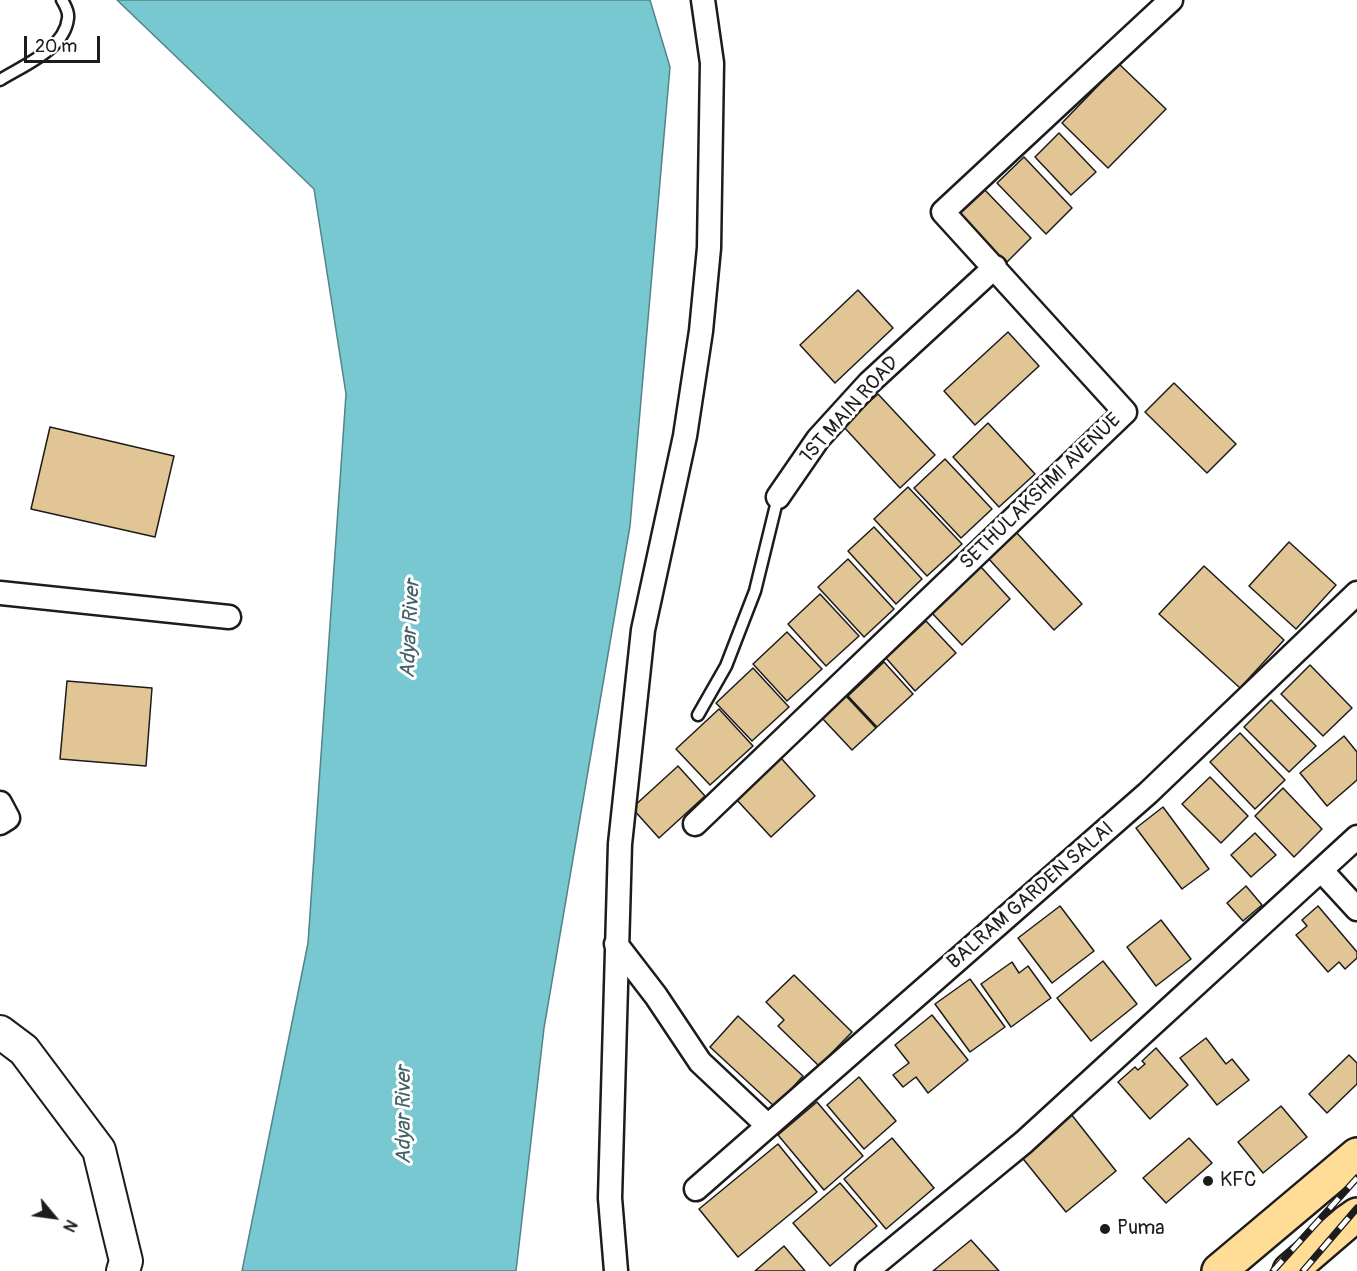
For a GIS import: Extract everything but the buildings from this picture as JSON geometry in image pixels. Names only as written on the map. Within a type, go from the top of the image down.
[{"type":"main road","points":[[1219,1271],[1357,1155]]},
{"type":"main road","points":[[1296,1269],[1357,1215]]},
{"type":"street","points":[[616,1271],[610,1198],[620,844],[643,630],[685,436],[701,331],[709,248],[712,63],[703,0]]},
{"type":"street","name":"SETHULAKSHMI AVENUE","points":[[695,824],[1125,412],[944,212],[1171,0]]},
{"type":"street","name":"1ST MAIN ROAD","points":[[778,496],[818,439],[869,382],[995,267]]},
{"type":"street","points":[[0,593],[229,617]]},
{"type":"street","name":"BALRAM GARDEN SALAI","points":[[696,1189],[1148,793],[1357,593]]},
{"type":"street","points":[[0,803],[8,818],[0,823]]},
{"type":"street","points":[[867,1271],[1024,1142],[1357,837]]},
{"type":"street","points":[[1322,871],[1357,909]]},
{"type":"street","points":[[616,945],[656,996],[700,1062],[768,1126]]},
{"type":"street","points":[[0,1032],[24,1050],[99,1150],[126,1261],[123,1271]]},
{"type":"lane","points":[[0,80],[36,58],[62,38],[69,16],[62,0]]},
{"type":"lane","name":"1ST MAIN ROAD","points":[[698,715],[726,666],[755,591],[778,496]]},
{"type":"water","name":"Adyar River","points":[[117,0],[650,0],[670,67],[630,526],[544,1028],[516,1271],[242,1271],[308,943],[346,394],[314,189]]},
{"type":"railway","points":[[1273,1271],[1357,1178]]},
{"type":"railway","points":[[1303,1271],[1357,1208]]},
{"type":"place","name":"KFC","points":[[1208,1181]]},
{"type":"place","name":"Puma","points":[[1105,1229]]}]
